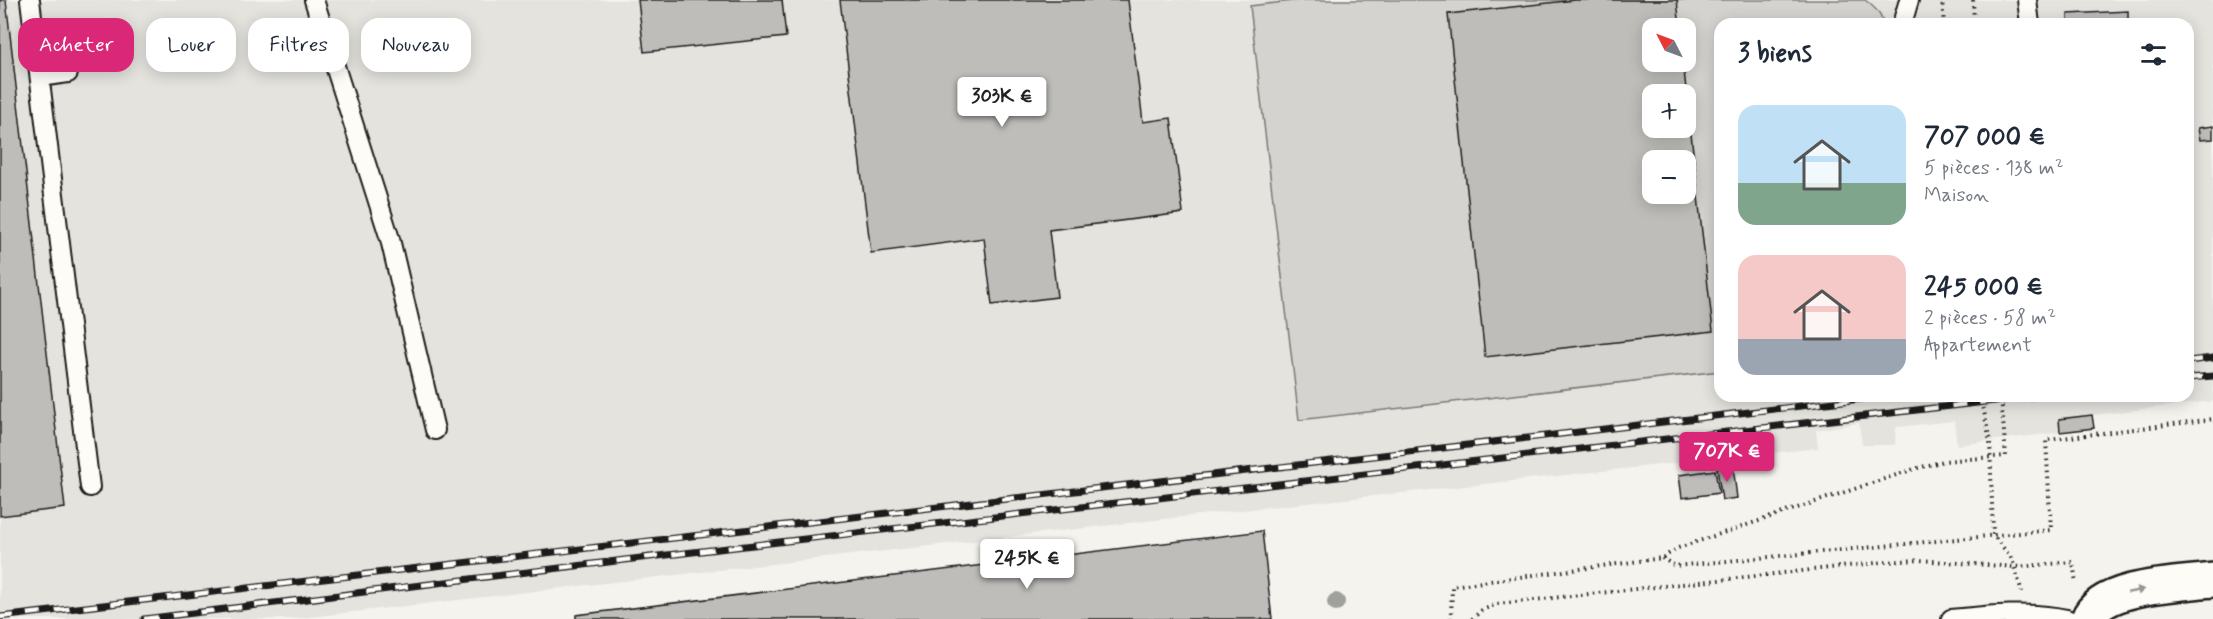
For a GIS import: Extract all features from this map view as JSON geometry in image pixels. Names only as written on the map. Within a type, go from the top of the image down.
[{"type":"street","points":[[2088,619],[2090,614],[2103,602],[2119,594],[2213,580]]},
{"type":"lane","points":[[30,0],[90,487]]},
{"type":"lane","points":[[314,0],[390,239],[435,430]]},
{"type":"lane","points":[[1904,18],[1909,0]]},
{"type":"lane","points":[[2027,0],[2029,18]]},
{"type":"lane","points":[[40,77],[68,73]]},
{"type":"lane","points":[[1951,619],[2005,613],[2067,619]]},
{"type":"path","points":[[1940,0],[1943,18]]},
{"type":"path","points":[[1973,0],[1974,18]]},
{"type":"path","points":[[1982,402],[1990,442],[1993,535],[2012,559],[2021,584],[2026,614]]},
{"type":"path","points":[[1451,619],[1452,586],[1662,558],[1678,548],[1914,469],[1944,461],[2006,456],[2002,402]]},
{"type":"path","points":[[1662,558],[1675,566],[2051,530],[2046,440],[2213,419]]},
{"type":"path","points":[[1472,619],[1482,610],[1497,604],[1885,562],[1919,560],[2015,567],[2073,562]]},
{"type":"shaded area","points":[[0,0],[2213,0],[2213,401],[2093,415],[2094,428],[1957,445],[1954,421],[1896,427],[1895,445],[1862,445],[1859,423],[1816,430],[1818,448],[1260,508],[292,619],[0,619]]},
{"type":"shaded area","points":[[1301,0],[1865,0],[1877,10],[1881,18],[1714,18],[1714,372],[1299,420],[1250,6]]},
{"type":"building","points":[[0,0],[6,0],[65,508],[0,516]]},
{"type":"building","points":[[638,0],[782,0],[786,37],[644,52]]},
{"type":"building","points":[[840,0],[1128,0],[1143,122],[1171,118],[1183,213],[1049,230],[1057,297],[992,305],[984,238],[871,253]]},
{"type":"building","points":[[1575,0],[1677,0],[1679,18],[1642,18],[1642,72],[1684,72],[1685,84],[1642,84],[1642,138],[1691,138],[1693,150],[1642,150],[1642,204],[1696,204],[1696,179],[1713,331],[1485,357],[1448,14]]},
{"type":"building","points":[[2128,11],[2128,18],[2068,18],[2068,14]]},
{"type":"building","points":[[2213,126],[2213,139],[2200,140],[2198,128]]},
{"type":"building","points":[[2092,415],[2094,428],[2060,432],[2059,419]]},
{"type":"building","points":[[1733,466],[1737,498],[1722,500],[1717,468]]},
{"type":"building","points":[[1715,470],[1719,493],[1682,498],[1679,475]]},
{"type":"building","points":[[1262,531],[1272,619],[576,619],[576,615]]},
{"type":"railway","points":[[2194,360],[2213,358]]},
{"type":"railway","points":[[2194,378],[2213,376]]},
{"type":"railway","points":[[0,617],[1835,402]]},
{"type":"railway","points":[[144,619],[641,558],[1985,402]]}]
